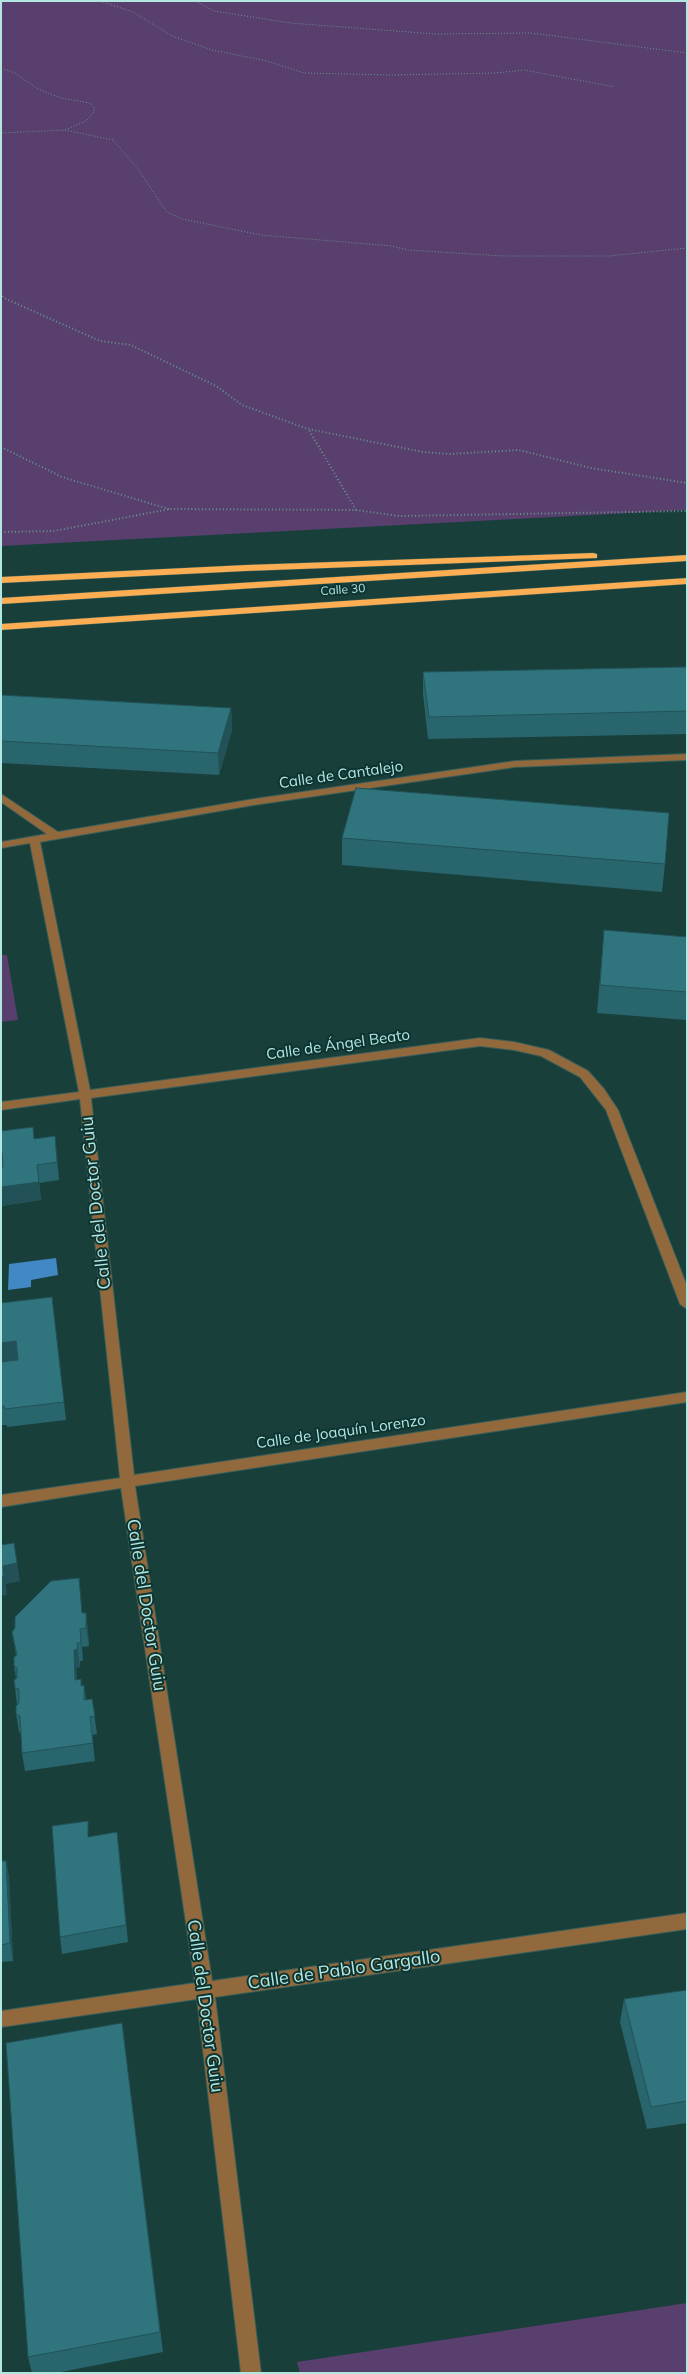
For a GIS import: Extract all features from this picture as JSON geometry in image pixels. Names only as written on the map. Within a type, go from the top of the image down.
[{"type":"highway","points":[[1,580],[246,568],[687,552]]},
{"type":"highway","name":"Calle 30","points":[[1,601],[687,558]]},
{"type":"highway","name":"Calle 30","points":[[1,627],[687,581]]},
{"type":"street","name":"Calle de Cantalejo","points":[[1,845],[254,802],[515,764],[687,757]]},
{"type":"street","points":[[1,797],[55,835]]},
{"type":"street","name":"Calle del Doctor Guiu","points":[[34,839],[85,1094],[127,1480],[205,1990],[251,2373]]},
{"type":"street","name":"Calle de Ángel Beato","points":[[1,1106],[480,1042],[514,1046],[545,1053],[584,1074],[600,1092],[612,1110],[687,1304]]},
{"type":"street","name":"Calle de Joaquín Lorenzo","points":[[1,1501],[127,1480],[687,1397]]},
{"type":"street","name":"Calle de Pablo Gargallo","points":[[1,2019],[687,1921]]},
{"type":"path","points":[[100,1],[133,12],[172,36],[212,50],[266,61],[304,73],[389,75],[496,74],[524,70],[615,87]]},
{"type":"path","points":[[196,1],[214,11],[261,20],[435,34],[531,33],[687,53]]},
{"type":"path","points":[[1,68],[15,73],[38,89],[61,98],[89,103],[94,107],[94,112],[86,121],[65,130]]},
{"type":"path","points":[[1,133],[65,130],[87,133],[113,140],[137,168],[168,212],[182,219],[261,235],[392,246],[408,250],[503,256],[609,256],[687,248]]},
{"type":"path","points":[[1,293],[4,298],[100,341],[131,345],[201,378],[242,405],[308,429],[423,452],[450,454],[519,450],[591,468],[687,483]]},
{"type":"path","points":[[308,429],[356,510]]},
{"type":"path","points":[[1,446],[62,477],[170,509]]},
{"type":"path","points":[[1,532],[54,531],[170,509],[356,510],[399,516],[687,511]]},
{"type":"shaded area","points":[[1,1],[687,1],[687,510],[1,546]]},
{"type":"shaded area","points":[[1,955],[7,955],[18,1020],[1,1022]]},
{"type":"shaded area","points":[[687,2303],[687,2373],[300,2373],[297,2362]]},
{"type":"water","points":[[56,1258],[58,1275],[31,1280],[31,1287],[8,1290],[9,1264]]},
{"type":"building","points":[[687,667],[687,711],[429,717],[423,672]]},
{"type":"building","points":[[1,695],[231,708],[218,753],[1,741]]},
{"type":"building","points":[[356,788],[669,813],[665,864],[342,838]]},
{"type":"building","points":[[604,930],[687,937],[687,992],[600,985]]},
{"type":"building","points":[[33,1127],[34,1139],[55,1136],[57,1162],[37,1165],[39,1182],[1,1187],[1,1167],[3,1167],[1,1131]]},
{"type":"building","points":[[52,1297],[64,1402],[5,1409],[4,1406],[1,1407],[1,1362],[18,1360],[16,1341],[1,1343],[1,1303]]},
{"type":"building","points":[[14,1543],[17,1563],[3,1566],[4,1576],[1,1577],[1,1545]]},
{"type":"building","points":[[79,1578],[82,1613],[86,1613],[86,1628],[80,1629],[81,1643],[77,1643],[78,1649],[74,1650],[75,1680],[81,1679],[81,1686],[84,1685],[84,1700],[92,1699],[95,1716],[90,1717],[93,1743],[22,1753],[20,1716],[16,1714],[16,1706],[19,1703],[19,1689],[15,1688],[14,1680],[17,1678],[14,1657],[17,1655],[12,1632],[15,1628],[15,1617],[51,1581]]},
{"type":"building","points":[[88,1821],[88,1837],[117,1832],[126,1925],[60,1937],[52,1826]]},
{"type":"building","points":[[1,1861],[6,1861],[10,1943],[1,1945]]},
{"type":"building","points":[[687,1990],[687,2101],[651,2107],[624,1999]]},
{"type":"building","points":[[122,2023],[160,2332],[28,2357],[6,2043]]}]
